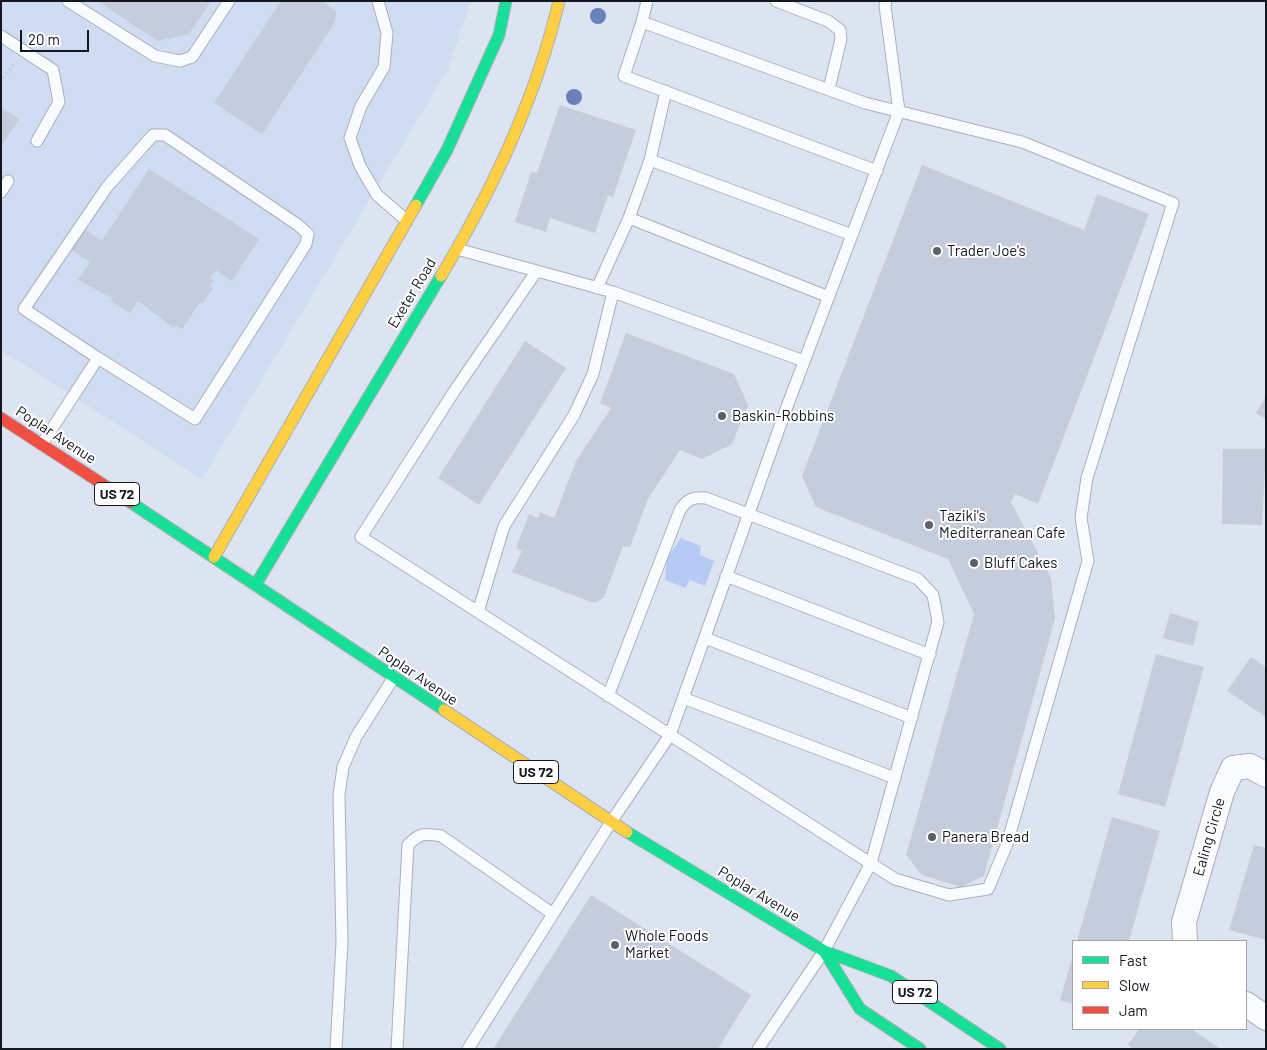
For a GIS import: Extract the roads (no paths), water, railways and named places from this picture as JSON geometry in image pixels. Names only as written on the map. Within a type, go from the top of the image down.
[{"type":"main road","points":[[214,557],[447,150],[499,35],[506,1]]},
{"type":"main road","name":"Exeter Road","points":[[256,584],[457,249],[498,174],[550,44],[559,1]]},
{"type":"main road","name":"Poplar Avenue","points":[[1,418],[256,584],[611,822],[824,951],[891,976],[1000,1049]]},
{"type":"main road","name":"Poplar Avenue","points":[[824,951],[860,1009],[920,1049]]},
{"type":"street","name":"Ealing Circle","points":[[1186,940],[1184,922],[1222,792],[1233,768],[1250,766],[1266,775]]},
{"type":"street","points":[[1247,1005],[1266,1018]]},
{"type":"lane","points":[[68,1],[155,56],[180,61],[192,57],[229,1]]},
{"type":"lane","points":[[378,1],[387,33],[384,68],[361,106],[350,138],[360,166],[377,195],[407,221]]},
{"type":"lane","points":[[647,1],[624,76],[877,171]]},
{"type":"lane","points":[[776,1],[828,21],[840,30],[841,39],[829,90]]},
{"type":"lane","points":[[468,1049],[611,822],[670,735],[804,361],[899,111],[884,3]]},
{"type":"lane","points":[[536,272],[455,390],[361,537],[895,879],[949,895],[988,889],[1007,844],[1088,561],[1082,518],[1087,478],[1172,204],[1022,142],[864,103],[642,22]]},
{"type":"lane","points":[[1,36],[53,70],[59,102],[37,141]]},
{"type":"lane","points":[[598,288],[629,218],[650,160],[666,92]]},
{"type":"lane","points":[[152,135],[165,135],[298,224],[308,234],[306,244],[195,419],[98,358],[24,309],[107,186],[152,135]]},
{"type":"lane","points":[[650,160],[852,236]]},
{"type":"lane","points":[[1,192],[8,181]]},
{"type":"lane","points":[[629,218],[828,297]]},
{"type":"lane","points":[[457,249],[613,292],[804,361]]},
{"type":"lane","points":[[478,612],[504,526],[574,415],[593,374],[613,292]]},
{"type":"lane","points":[[42,444],[98,358]]},
{"type":"lane","points":[[608,696],[686,501],[694,497],[706,498],[749,513],[918,578],[933,595],[938,622],[871,863],[824,951],[758,1049]]},
{"type":"lane","points":[[726,576],[930,655]]},
{"type":"lane","points":[[705,638],[912,718]]},
{"type":"lane","points":[[336,1049],[342,942],[339,795],[343,768],[356,737],[394,677]]},
{"type":"lane","points":[[683,698],[895,778]]},
{"type":"lane","points":[[397,1049],[408,845],[416,836],[426,833],[441,836],[553,914]]},
{"type":"place","name":"Trader Joe's","points":[[937,251]]},
{"type":"place","name":"Baskin-Robbins","points":[[722,416]]},
{"type":"place","name":"Taziki's Mediterranean Cafe","points":[[929,525]]},
{"type":"place","name":"Bluff Cakes","points":[[974,563]]},
{"type":"place","name":"Panera Bread","points":[[932,837]]},
{"type":"place","name":"Whole Foods Market","points":[[615,945]]}]
